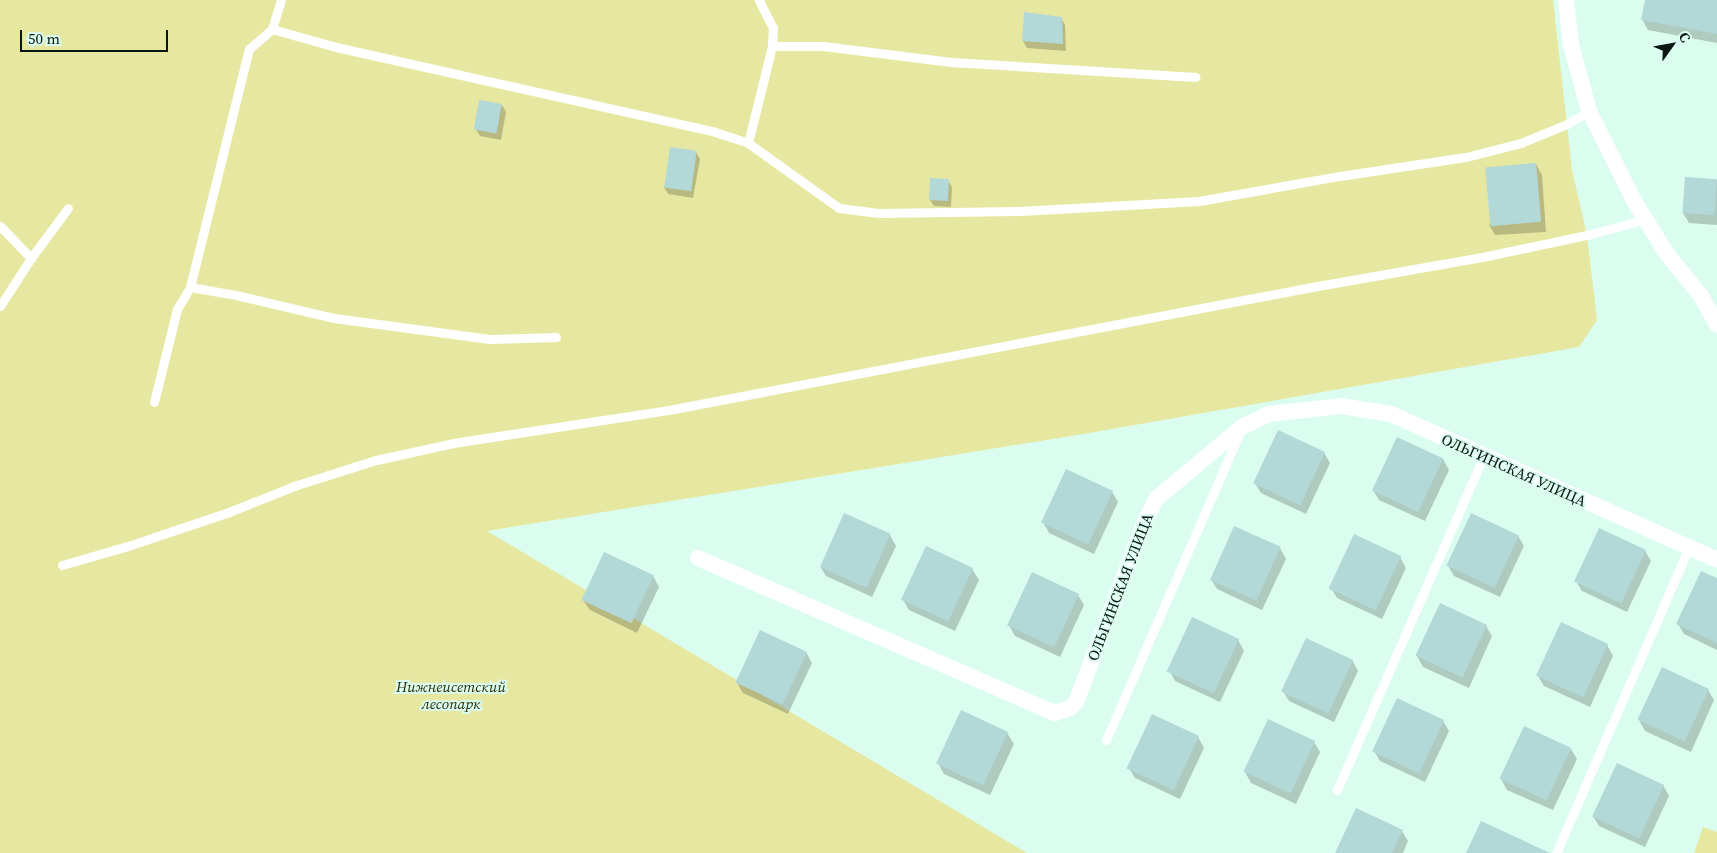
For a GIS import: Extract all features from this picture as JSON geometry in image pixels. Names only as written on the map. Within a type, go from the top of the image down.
[{"type":"street","points":[[1566,0],[1571,45],[1589,111],[1646,219],[1668,254],[1701,296],[1717,325]]},
{"type":"street","name":"ОЛЬГИНСКАЯ УЛИЦА","points":[[698,558],[1055,713],[1064,712],[1076,702],[1146,519],[1156,499],[1242,427],[1269,414],[1328,407],[1356,407],[1391,414],[1483,457],[1717,560]]},
{"type":"lane","points":[[154,402],[177,309],[190,287],[250,49],[272,29],[281,0]]},
{"type":"lane","points":[[748,143],[772,46],[773,28],[760,0]]},
{"type":"lane","points":[[272,29],[336,47],[715,132],[748,143],[839,208],[879,212],[1020,212],[1199,202],[1340,176],[1466,157],[1521,143],[1566,124],[1589,111]]},
{"type":"lane","points":[[772,46],[823,46],[951,62],[1196,77]]},
{"type":"lane","points":[[0,306],[31,258],[68,208]]},
{"type":"lane","points":[[62,564],[128,546],[230,512],[297,485],[385,458],[453,443],[674,409],[1312,287],[1487,256],[1587,235],[1646,219]]},
{"type":"lane","points":[[0,226],[31,258]]},
{"type":"lane","points":[[190,287],[236,294],[334,318],[490,339],[556,337]]},
{"type":"lane","points":[[1106,740],[1242,427]]},
{"type":"lane","points":[[1337,790],[1483,457]]},
{"type":"lane","points":[[1556,853],[1689,547]]},
{"type":"green space","name":"Нижнеисетский лесопарк","points":[[0,0],[1553,0],[1572,170],[1587,235],[1597,320],[1579,347],[1089,433],[487,531],[1027,853],[0,853]]},
{"type":"green space","points":[[1703,827],[1717,832],[1717,853],[1694,853]]},
{"type":"building","points":[[1645,0],[1717,0],[1717,34],[1641,20]]},
{"type":"building","points":[[1024,12],[1062,17],[1063,44],[1022,41]]},
{"type":"building","points":[[479,100],[502,104],[496,134],[474,130]]},
{"type":"building","points":[[670,147],[697,151],[691,191],[664,188]]},
{"type":"building","points":[[1536,163],[1541,222],[1490,226],[1485,167]]},
{"type":"building","points":[[1685,177],[1717,179],[1714,215],[1682,213]]},
{"type":"building","points":[[930,178],[949,179],[948,201],[929,200]]},
{"type":"building","points":[[1278,430],[1325,452],[1300,505],[1253,483]]},
{"type":"building","points":[[1397,437],[1443,459],[1418,512],[1372,490]]},
{"type":"building","points":[[1066,469],[1113,491],[1088,544],[1041,522]]},
{"type":"building","points":[[844,513],[891,534],[867,588],[820,567]]},
{"type":"building","points":[[1471,513],[1519,535],[1495,588],[1446,566]]},
{"type":"building","points":[[1234,526],[1281,547],[1257,601],[1210,580]]},
{"type":"building","points":[[1599,528],[1646,550],[1621,603],[1574,581]]},
{"type":"building","points":[[1354,534],[1401,556],[1376,610],[1329,588]]},
{"type":"building","points":[[926,546],[973,568],[948,621],[901,599]]},
{"type":"building","points":[[604,552],[654,575],[631,623],[582,600]]},
{"type":"building","points":[[1701,571],[1717,578],[1717,643],[1676,624]]},
{"type":"building","points":[[1032,572],[1079,594],[1054,647],[1007,625]]},
{"type":"building","points":[[1440,603],[1487,625],[1463,678],[1415,656]]},
{"type":"building","points":[[1192,617],[1239,639],[1214,693],[1167,671]]},
{"type":"building","points":[[1561,622],[1608,644],[1583,697],[1536,675]]},
{"type":"building","points":[[760,630],[807,652],[783,705],[735,683]]},
{"type":"building","points":[[1306,638],[1353,660],[1328,713],[1281,691]]},
{"type":"building","points":[[1662,667],[1709,689],[1685,742],[1637,720]]},
{"type":"building","points":[[1397,698],[1444,720],[1419,773],[1372,751]]},
{"type":"building","points":[[961,710],[1008,732],[983,785],[936,763]]},
{"type":"building","points":[[1152,714],[1199,736],[1174,790],[1127,768]]},
{"type":"building","points":[[1268,719],[1315,741],[1291,794],[1243,772]]},
{"type":"building","points":[[1524,726],[1571,748],[1547,801],[1499,779]]},
{"type":"building","points":[[1617,763],[1664,785],[1639,838],[1592,816]]},
{"type":"building","points":[[1356,808],[1403,830],[1392,853],[1335,853]]},
{"type":"building","points":[[1481,821],[1550,853],[1466,853]]}]
